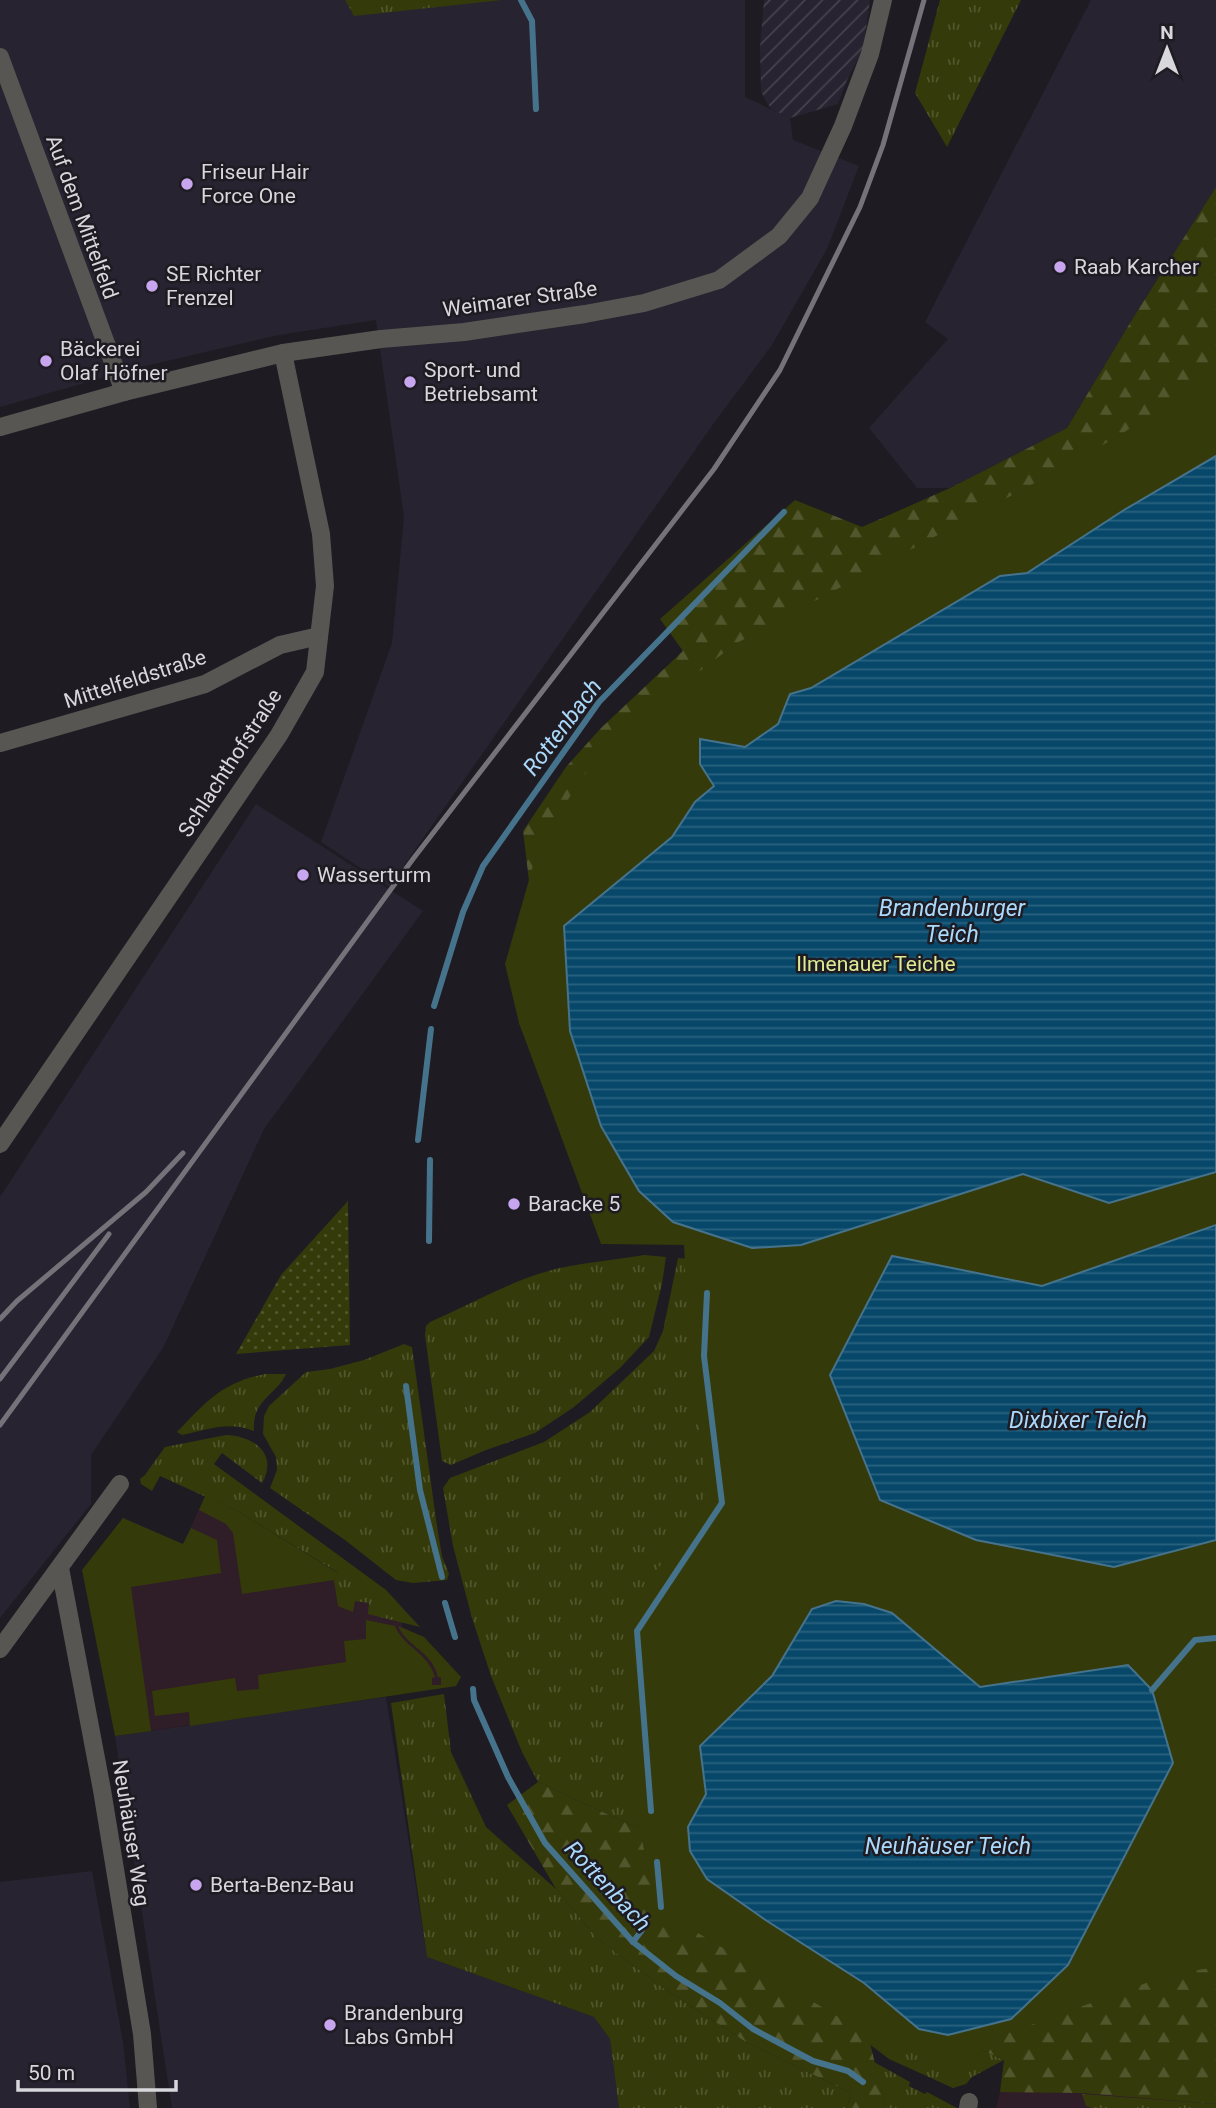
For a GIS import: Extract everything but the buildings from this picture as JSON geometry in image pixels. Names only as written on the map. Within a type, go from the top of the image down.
[{"type":"street","name":"Weimarer Straße","points":[[0,428],[124,392],[284,353],[381,339],[464,332],[585,314],[644,303],[719,280],[779,236],[810,198],[870,54],[883,0]]},
{"type":"street","name":"Auf dem Mittelfeld","points":[[0,57],[124,392]]},
{"type":"street","name":"Schlachthofstraße","points":[[0,1144],[279,735],[315,672],[326,586],[321,534],[284,353]]},
{"type":"street","name":"Mittelfeldstraße","points":[[0,743],[205,684],[280,645],[319,636]]},
{"type":"street","points":[[0,1649],[120,1484]]},
{"type":"street","name":"Neuhäuser Weg","points":[[60,1568],[102,1790],[142,2034],[148,2108]]},
{"type":"shaded area","points":[[0,0],[345,0],[354,15],[503,0],[745,0],[745,97],[790,118],[793,140],[859,166],[827,249],[772,345],[714,423],[389,887],[321,842],[392,643],[404,517],[376,320],[279,335],[141,367],[0,407]]},
{"type":"shaded area","points":[[764,0],[870,0],[863,50],[838,104],[790,118],[771,109],[761,92],[760,48]]},
{"type":"shaded area","name":"Raab Karcher","points":[[1091,0],[1216,0],[1216,187],[1067,428],[950,488],[917,488],[869,428],[948,339],[925,322]]},
{"type":"shaded area","points":[[256,804],[423,911],[264,1129],[163,1348],[91,1455],[91,1504],[0,1618],[0,1197]]},
{"type":"shaded area","points":[[205,1496],[402,1621],[402,1627],[424,1637],[461,1677],[456,1686],[115,1736],[82,1570],[123,1518],[183,1544]]},
{"type":"shaded area","points":[[386,1697],[427,1957],[594,2017],[610,2039],[619,2108],[172,2108],[115,1736]]},
{"type":"shaded area","points":[[92,1871],[123,2042],[130,2108],[0,2108],[0,1882]]},
{"type":"shaded area","points":[[1000,2092],[1083,2092],[1216,2104],[1216,2108],[996,2108]]},
{"type":"green space","points":[[345,0],[503,0],[354,16]]},
{"type":"green space","points":[[940,0],[1021,0],[947,147],[915,93]]},
{"type":"green space","points":[[1216,187],[1216,456],[1124,510],[1027,573],[1000,576],[811,688],[790,694],[778,724],[745,747],[701,739],[700,764],[714,786],[695,802],[672,837],[564,926],[570,1031],[601,1126],[639,1191],[673,1222],[752,1248],[801,1245],[1023,1174],[1109,1203],[1216,1172],[1216,1225],[1042,1286],[892,1256],[830,1375],[880,1500],[976,1540],[1114,1567],[1089,1621],[930,1614],[866,1587],[785,1595],[683,1653],[669,1613],[733,1503],[721,1385],[751,1335],[739,1262],[736,1250],[604,1230],[519,1023],[536,939],[523,831],[566,767],[601,728],[683,651],[660,619],[795,500],[862,527],[950,488],[1067,428]]},
{"type":"green space","name":"Ilmenauer Teiche","points":[[1216,377],[1216,1967],[1168,1975],[992,2039],[969,2063],[945,2067],[872,2037],[656,1908],[627,1767],[623,1612],[671,1552],[708,1492],[688,1330],[684,1245],[601,1244],[519,1023],[505,964],[536,855],[580,779],[665,697],[737,643],[1081,458]]},
{"type":"green space","points":[[348,1201],[350,1345],[236,1354],[281,1275]]},
{"type":"green space","points":[[644,1255],[666,1257],[662,1284],[649,1337],[620,1368],[574,1407],[535,1433],[451,1465],[442,1461],[426,1326],[538,1274]]},
{"type":"green space","points":[[678,1258],[739,1262],[700,1746],[635,1827],[538,1782],[522,1752],[491,1676],[472,1618],[453,1546],[443,1488],[450,1478],[544,1442],[590,1412],[654,1351],[663,1331]]},
{"type":"green space","points":[[404,1344],[412,1347],[437,1526],[442,1556],[449,1574],[447,1580],[413,1583],[396,1580],[345,1540],[270,1488],[277,1470],[276,1457],[263,1434],[264,1416],[269,1406],[306,1372],[364,1360]]},
{"type":"green space","points":[[265,1374],[286,1374],[260,1405],[254,1420],[254,1431],[227,1426],[182,1435],[177,1432],[206,1403],[226,1388]]},
{"type":"green space","points":[[226,1435],[245,1439],[260,1448],[267,1463],[262,1483],[222,1453],[214,1464],[386,1590],[420,1627],[368,1614],[369,1603],[355,1601],[353,1612],[338,1606],[334,1580],[337,1572],[239,1512],[160,1476],[152,1491],[141,1484],[140,1479],[165,1447]]},
{"type":"green space","points":[[205,1496],[239,1512],[338,1573],[334,1580],[242,1594],[233,1533],[226,1524],[199,1510]]},
{"type":"green space","points":[[123,1518],[183,1544],[191,1528],[217,1540],[221,1573],[131,1587],[151,1731],[115,1736],[82,1570]]},
{"type":"green space","points":[[366,1620],[395,1626],[404,1640],[427,1661],[435,1677],[432,1678],[432,1685],[441,1685],[441,1677],[438,1677],[430,1661],[407,1639],[398,1626],[424,1637],[461,1677],[456,1686],[190,1726],[189,1712],[155,1716],[152,1691],[235,1678],[237,1691],[259,1689],[258,1675],[346,1662],[344,1641],[366,1639]]},
{"type":"green space","points":[[444,1694],[451,1752],[486,1827],[556,1889],[597,1938],[666,1990],[746,2042],[851,2093],[847,2108],[619,2108],[610,2039],[594,2017],[427,1957],[391,1703]]},
{"type":"green space","points":[[700,1746],[866,2027],[886,2108],[847,2108],[851,2093],[746,2042],[666,1990],[597,1938],[556,1889],[507,1805],[538,1782],[635,1827]]},
{"type":"green space","points":[[1216,1944],[1216,2104],[1083,2093],[1000,2092],[1004,2060],[948,2035]]},
{"type":"green space","points":[[866,2027],[948,2035],[1004,2060],[972,2077],[966,2084],[953,2088],[889,2059],[868,2043]]},
{"type":"green space","points":[[874,2062],[910,2082],[909,2086],[957,2108],[886,2108]]},
{"type":"green space","points":[[1082,2094],[1216,2104],[1216,2108],[1092,2108],[1086,2106]]},
{"type":"water","name":"Brandenburger Teich","points":[[1216,456],[1216,1172],[1109,1203],[1023,1174],[801,1245],[752,1248],[673,1222],[639,1191],[601,1126],[570,1031],[564,926],[672,837],[695,802],[714,786],[700,764],[700,739],[745,747],[778,724],[790,694],[811,688],[1000,576],[1027,573],[1124,510]]},
{"type":"water","name":"Dixbixer Teich","points":[[1216,1225],[1216,1540],[1114,1567],[976,1540],[880,1500],[830,1375],[892,1256],[1042,1286]]},
{"type":"water","name":"Neuhäuser Teich","points":[[836,1601],[864,1604],[892,1613],[980,1687],[1128,1665],[1152,1690],[1173,1763],[1068,1965],[1011,2019],[948,2035],[919,2029],[864,1983],[707,1879],[690,1851],[688,1827],[706,1794],[700,1746],[772,1676],[812,1609]]},
{"type":"waterway","points":[[521,0],[532,21],[536,109]]},
{"type":"waterway","name":"Rottenbach","points":[[434,1006],[463,912],[483,866],[599,702],[784,512]]},
{"type":"waterway","name":"Rottenbach","points":[[418,1140],[431,1029]]},
{"type":"waterway","name":"Rottenbach","points":[[429,1241],[430,1160]]},
{"type":"waterway","points":[[651,1811],[637,1631],[722,1503],[704,1356],[707,1293]]},
{"type":"waterway","name":"Rottenbach","points":[[406,1386],[420,1490],[442,1577]]},
{"type":"waterway","name":"Rottenbach","points":[[445,1603],[455,1637]]},
{"type":"waterway","points":[[1152,1690],[1195,1640],[1216,1638]]},
{"type":"waterway","name":"Rottenbach","points":[[473,1689],[474,1700],[508,1777],[545,1843],[633,1942],[676,1976],[720,2003],[753,2029],[813,2061],[848,2071],[863,2082]]},
{"type":"waterway","points":[[657,1862],[661,1907]]},
{"type":"waterway","points":[[633,1942],[642,1930]]},
{"type":"railway","points":[[0,1425],[413,859],[714,469],[780,370],[860,207],[883,145],[924,0]]},
{"type":"railway","points":[[0,1319],[17,1301],[146,1192],[183,1153]]},
{"type":"railway","points":[[0,1379],[109,1234]]},
{"type":"place","name":"Friseur Hair Force One","points":[[187,184]]},
{"type":"place","name":"Raab Karcher","points":[[1060,267]]},
{"type":"place","name":"SE Richter Frenzel","points":[[152,286]]},
{"type":"place","name":"Bäckerei Olaf Höfner","points":[[46,361]]},
{"type":"place","name":"Sport- und Betriebsamt","points":[[410,382]]},
{"type":"place","name":"Wasserturm","points":[[303,875]]},
{"type":"place","name":"Baracke 5","points":[[514,1204]]},
{"type":"place","name":"Berta-Benz-Bau","points":[[196,1885]]},
{"type":"place","name":"Brandenburg Labs GmbH","points":[[330,2025]]}]
